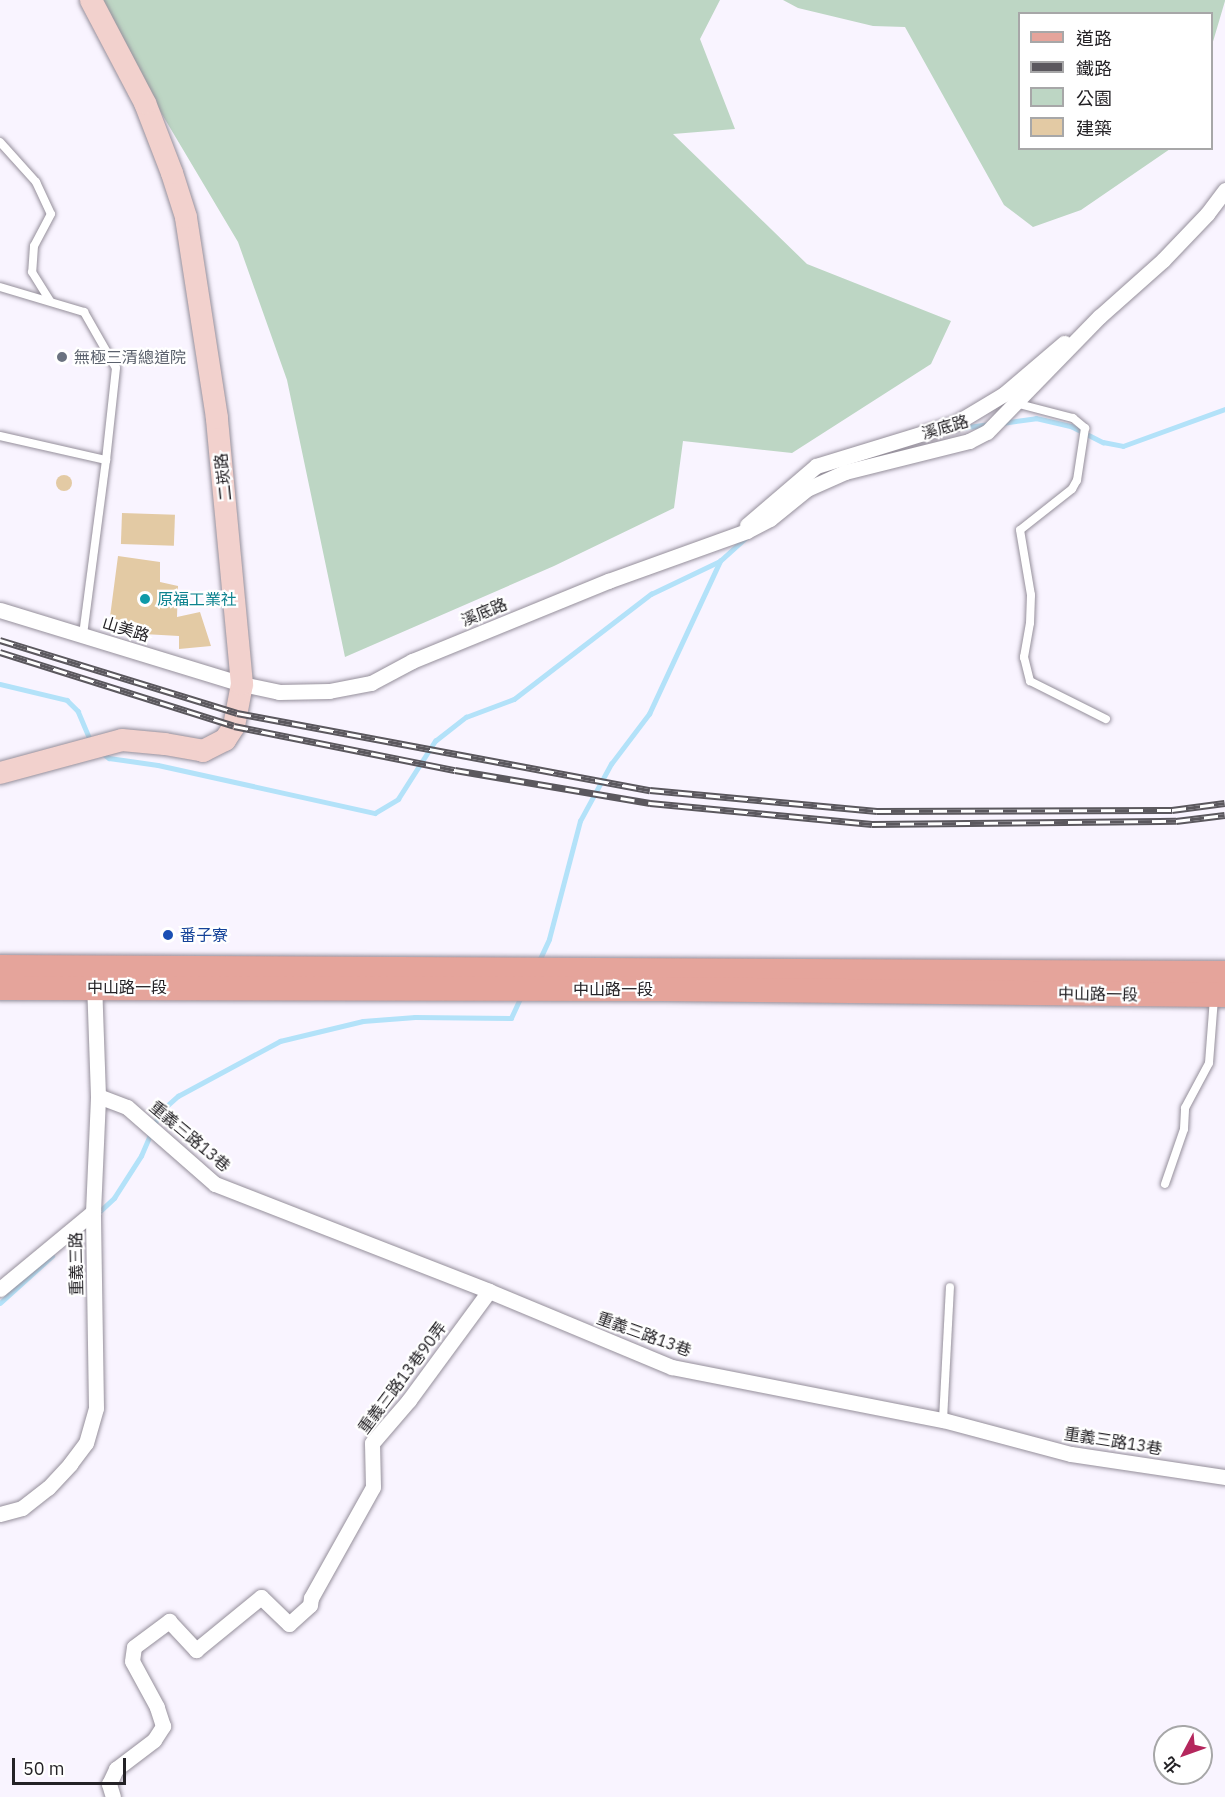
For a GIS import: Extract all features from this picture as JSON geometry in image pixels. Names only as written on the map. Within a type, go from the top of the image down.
[{"type":"main road","name":"中山路一段","points":[[0,967],[94,977],[1133,983],[1225,973]]},
{"type":"main road","name":"中山路一段","points":[[0,988],[94,977]]},
{"type":"main road","name":"中山路一段","points":[[1133,983],[1220,995]]},
{"type":"street","name":"二崁路","points":[[0,773],[122,740],[203,750],[225,740],[234,726],[242,684],[217,418],[186,217],[145,103],[91,0]]},
{"type":"street","name":"溪底路","points":[[242,684],[279,692],[329,691],[371,683],[412,661],[586,590],[741,533],[770,519],[807,489],[845,472],[969,441],[987,432],[1099,317],[1163,260],[1225,190]]},
{"type":"street","name":"溪底路","points":[[741,533],[816,466],[956,423],[1004,394],[1041,360],[1099,317]]},
{"type":"street","name":"山美路","points":[[0,610],[242,684]]},
{"type":"street","name":"重義三路","points":[[0,1514],[22,1508],[48,1488],[86,1443],[96,1408],[93,1212],[98,1095],[94,977]]},
{"type":"street","name":"重義三路13巷","points":[[98,1095],[127,1107],[215,1184],[489,1291],[672,1367],[944,1420],[1071,1454],[1225,1477]]},
{"type":"street","points":[[0,1289],[93,1212]]},
{"type":"street","name":"重義三路13巷90弄","points":[[112,1797],[109,1784],[116,1768],[154,1740],[163,1726],[158,1707],[132,1661],[134,1647],[169,1622],[196,1650],[261,1597],[290,1624],[310,1605],[311,1598],[373,1487],[372,1443],[409,1400],[489,1291]]},
{"type":"lane","points":[[0,142],[36,182],[51,214],[34,246],[32,272],[50,301]]},
{"type":"lane","points":[[0,286],[84,312],[116,368],[83,635]]},
{"type":"lane","points":[[1012,408],[1073,418],[1085,428],[1077,480],[1072,489],[1020,530],[1031,595],[1030,622],[1024,657],[1030,681],[1106,718]]},
{"type":"lane","points":[[0,436],[106,460]]},
{"type":"lane","points":[[1165,1185],[1184,1129],[1185,1108],[1209,1063],[1220,995]]},
{"type":"lane","points":[[944,1420],[950,1287]]},
{"type":"green space","points":[[94,0],[720,0],[700,39],[735,129],[673,134],[807,264],[951,321],[931,364],[792,453],[683,441],[674,508],[554,566],[345,657],[287,380],[238,242]]},
{"type":"green space","points":[[783,0],[1225,0],[1213,42],[1213,12],[1018,12],[1018,150],[1169,150],[1081,210],[1033,227],[1004,205],[905,27],[873,26],[798,8]]},
{"type":"building","points":[[61,475],[67,475],[72,483],[70,489],[61,491],[56,486],[56,480]]},
{"type":"building","points":[[122,513],[175,515],[174,546],[121,544]]},
{"type":"building","name":"原福工業社","points":[[118,556],[160,562],[160,582],[178,586],[177,617],[200,612],[211,646],[179,649],[179,636],[108,632]]},
{"type":"waterway","points":[[1002,423],[1036,418],[1071,426],[1103,442],[1123,446],[1225,409]]},
{"type":"waterway","points":[[961,428],[988,424]]},
{"type":"waterway","points":[[101,752],[109,758],[158,765],[375,813],[398,799],[435,741],[466,717],[514,699],[651,594],[720,561],[747,537]]},
{"type":"waterway","points":[[538,963],[549,939],[580,821],[611,764],[649,714],[720,561]]},
{"type":"waterway","points":[[0,684],[67,700],[78,711],[91,742]]},
{"type":"waterway","points":[[98,1213],[114,1198],[141,1156],[160,1112],[178,1096],[280,1041],[363,1021],[415,1017],[511,1018],[521,997]]},
{"type":"waterway","points":[[0,1303],[52,1256]]},
{"type":"railway","points":[[0,640],[237,713],[650,790],[877,811],[1172,810],[1225,803]]},
{"type":"railway","points":[[0,652],[234,726],[455,770],[650,803],[872,824],[1176,821],[1225,815]]},
{"type":"place","name":"無極三清總道院","points":[[62,357]]},
{"type":"place","name":"原福工業社","points":[[145,599]]},
{"type":"place","name":"番子寮","points":[[168,935]]}]
